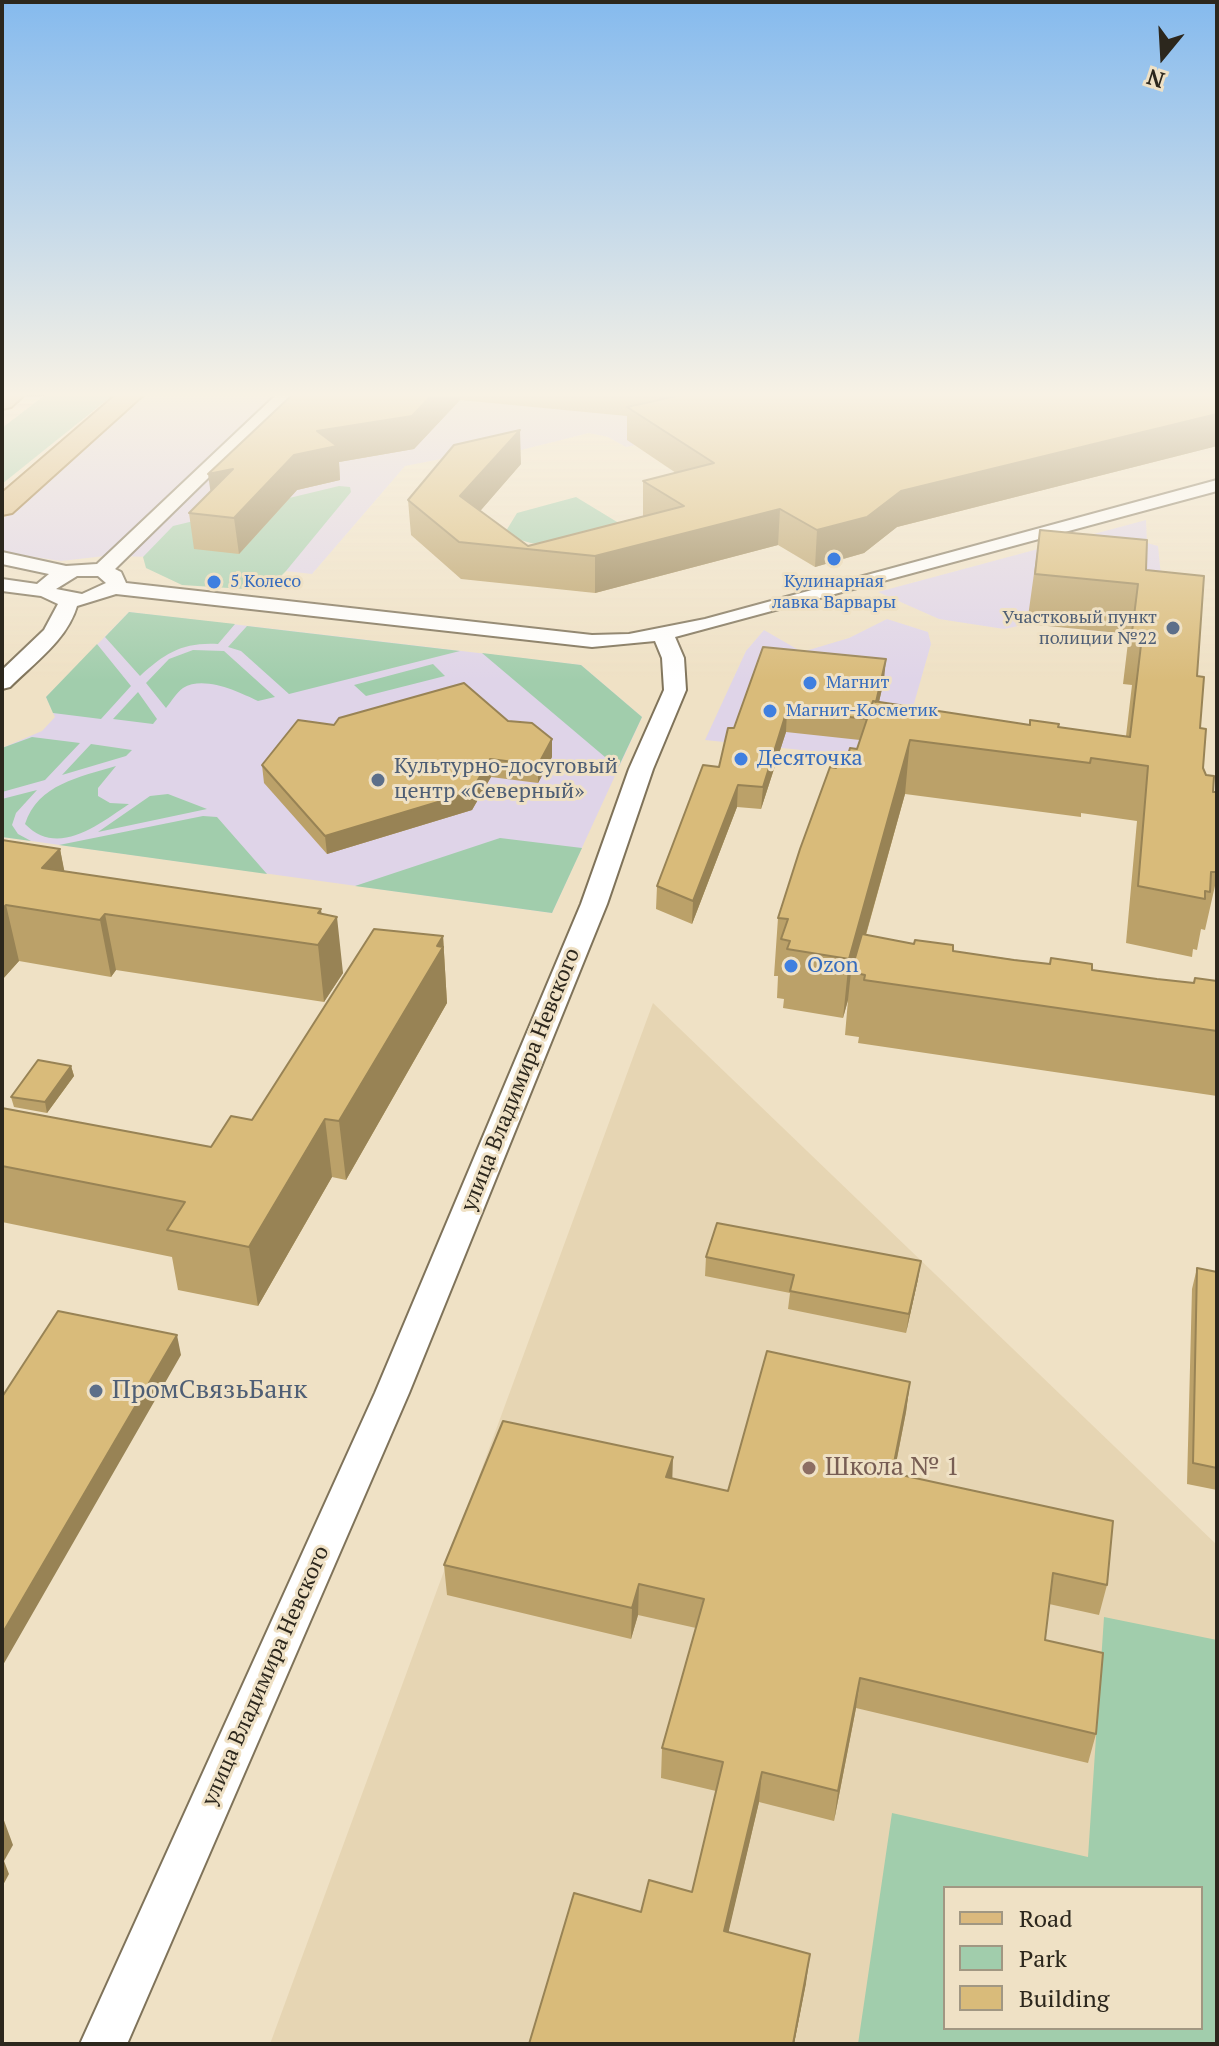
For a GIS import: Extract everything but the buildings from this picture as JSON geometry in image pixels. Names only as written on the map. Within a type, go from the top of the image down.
[{"type":"main road","points":[[2,507],[21,490]]},
{"type":"street","points":[[2,585],[46,591],[69,600],[91,598],[193,490]]},
{"type":"street","points":[[2,558],[108,579],[592,641],[663,635],[1197,490]]},
{"type":"street","points":[[46,591],[47,583],[66,572]]},
{"type":"street","points":[[2,682],[53,632],[66,615],[69,600]]},
{"type":"street","name":"улица Владимира Невского","points":[[103,2044],[392,1393],[594,904],[641,769],[675,690],[673,658],[663,635]]},
{"type":"shaded area","points":[[36,490],[384,490],[312,574],[159,557],[105,556],[61,561],[2,552],[2,520]]},
{"type":"shaded area","points":[[1146,520],[1147,543],[1158,546],[1162,586],[1149,636],[1028,624],[1004,629],[939,619],[878,592]]},
{"type":"shaded area","points":[[129,612],[581,665],[642,717],[552,913],[2,837],[2,748],[42,731],[55,717],[46,697]]},
{"type":"shaded area","points":[[887,619],[928,632],[931,644],[909,721],[869,757],[705,740],[746,651],[764,630],[802,652],[849,638]]},
{"type":"shaded area","name":"Школа № 1","points":[[653,1003],[1217,1545],[1217,2044],[270,2044]]},
{"type":"green space","points":[[320,490],[351,492],[286,571],[273,584],[260,590],[182,585],[146,568],[143,557],[173,526]]},
{"type":"green space","points":[[576,497],[627,528],[549,545],[519,539],[506,531],[517,513]]},
{"type":"green space","points":[[129,612],[235,624],[218,644],[195,645],[175,651],[140,676],[105,637]]},
{"type":"green space","points":[[247,626],[460,651],[289,694],[241,651],[228,647]]},
{"type":"green space","points":[[97,644],[131,686],[101,719],[53,713],[46,697]]},
{"type":"green space","points":[[193,650],[224,651],[275,697],[258,701],[221,686],[191,684],[183,688],[166,708],[146,683],[169,659]]},
{"type":"green space","points":[[482,653],[581,665],[642,717],[618,768]]},
{"type":"green space","points":[[433,664],[445,676],[366,696],[354,685]]},
{"type":"green space","points":[[138,692],[157,719],[153,724],[113,719]]},
{"type":"green space","points":[[32,737],[80,743],[45,780],[2,792],[2,748]]},
{"type":"green space","points":[[91,744],[132,750],[126,756],[62,775]]},
{"type":"green space","points":[[116,766],[98,788],[98,796],[110,803],[129,804],[105,820],[64,838],[38,834],[25,824],[31,810],[50,791]]},
{"type":"green space","points":[[37,790],[16,813],[12,825],[18,834],[31,841],[2,837],[2,799]]},
{"type":"green space","points":[[168,794],[207,809],[98,832],[150,796]]},
{"type":"green space","points":[[203,816],[217,817],[267,874],[59,845]]},
{"type":"green space","points":[[500,838],[582,848],[552,913],[355,886]]},
{"type":"green space","points":[[1104,1617],[1217,1640],[1217,2044],[858,2044],[892,1813],[1088,1857]]},
{"type":"place","name":"Кулинарная лавка Варвары","points":[[834,559]]},
{"type":"place","name":"5 Колесо","points":[[214,582]]},
{"type":"place","name":"Участковый пункт полиции №22","points":[[1173,628]]},
{"type":"place","name":"Магнит","points":[[810,683]]},
{"type":"place","name":"Магнит-Косметик","points":[[770,711]]},
{"type":"place","name":"Десяточка","points":[[741,759]]},
{"type":"place","name":"Культурно-досуговый центр «Северный»","points":[[378,780]]},
{"type":"place","name":"Ozon","points":[[791,966]]},
{"type":"place","name":"ПромСвязьБанк","points":[[96,1391]]},
{"type":"place","name":"Школа № 1","points":[[809,1468]]}]
